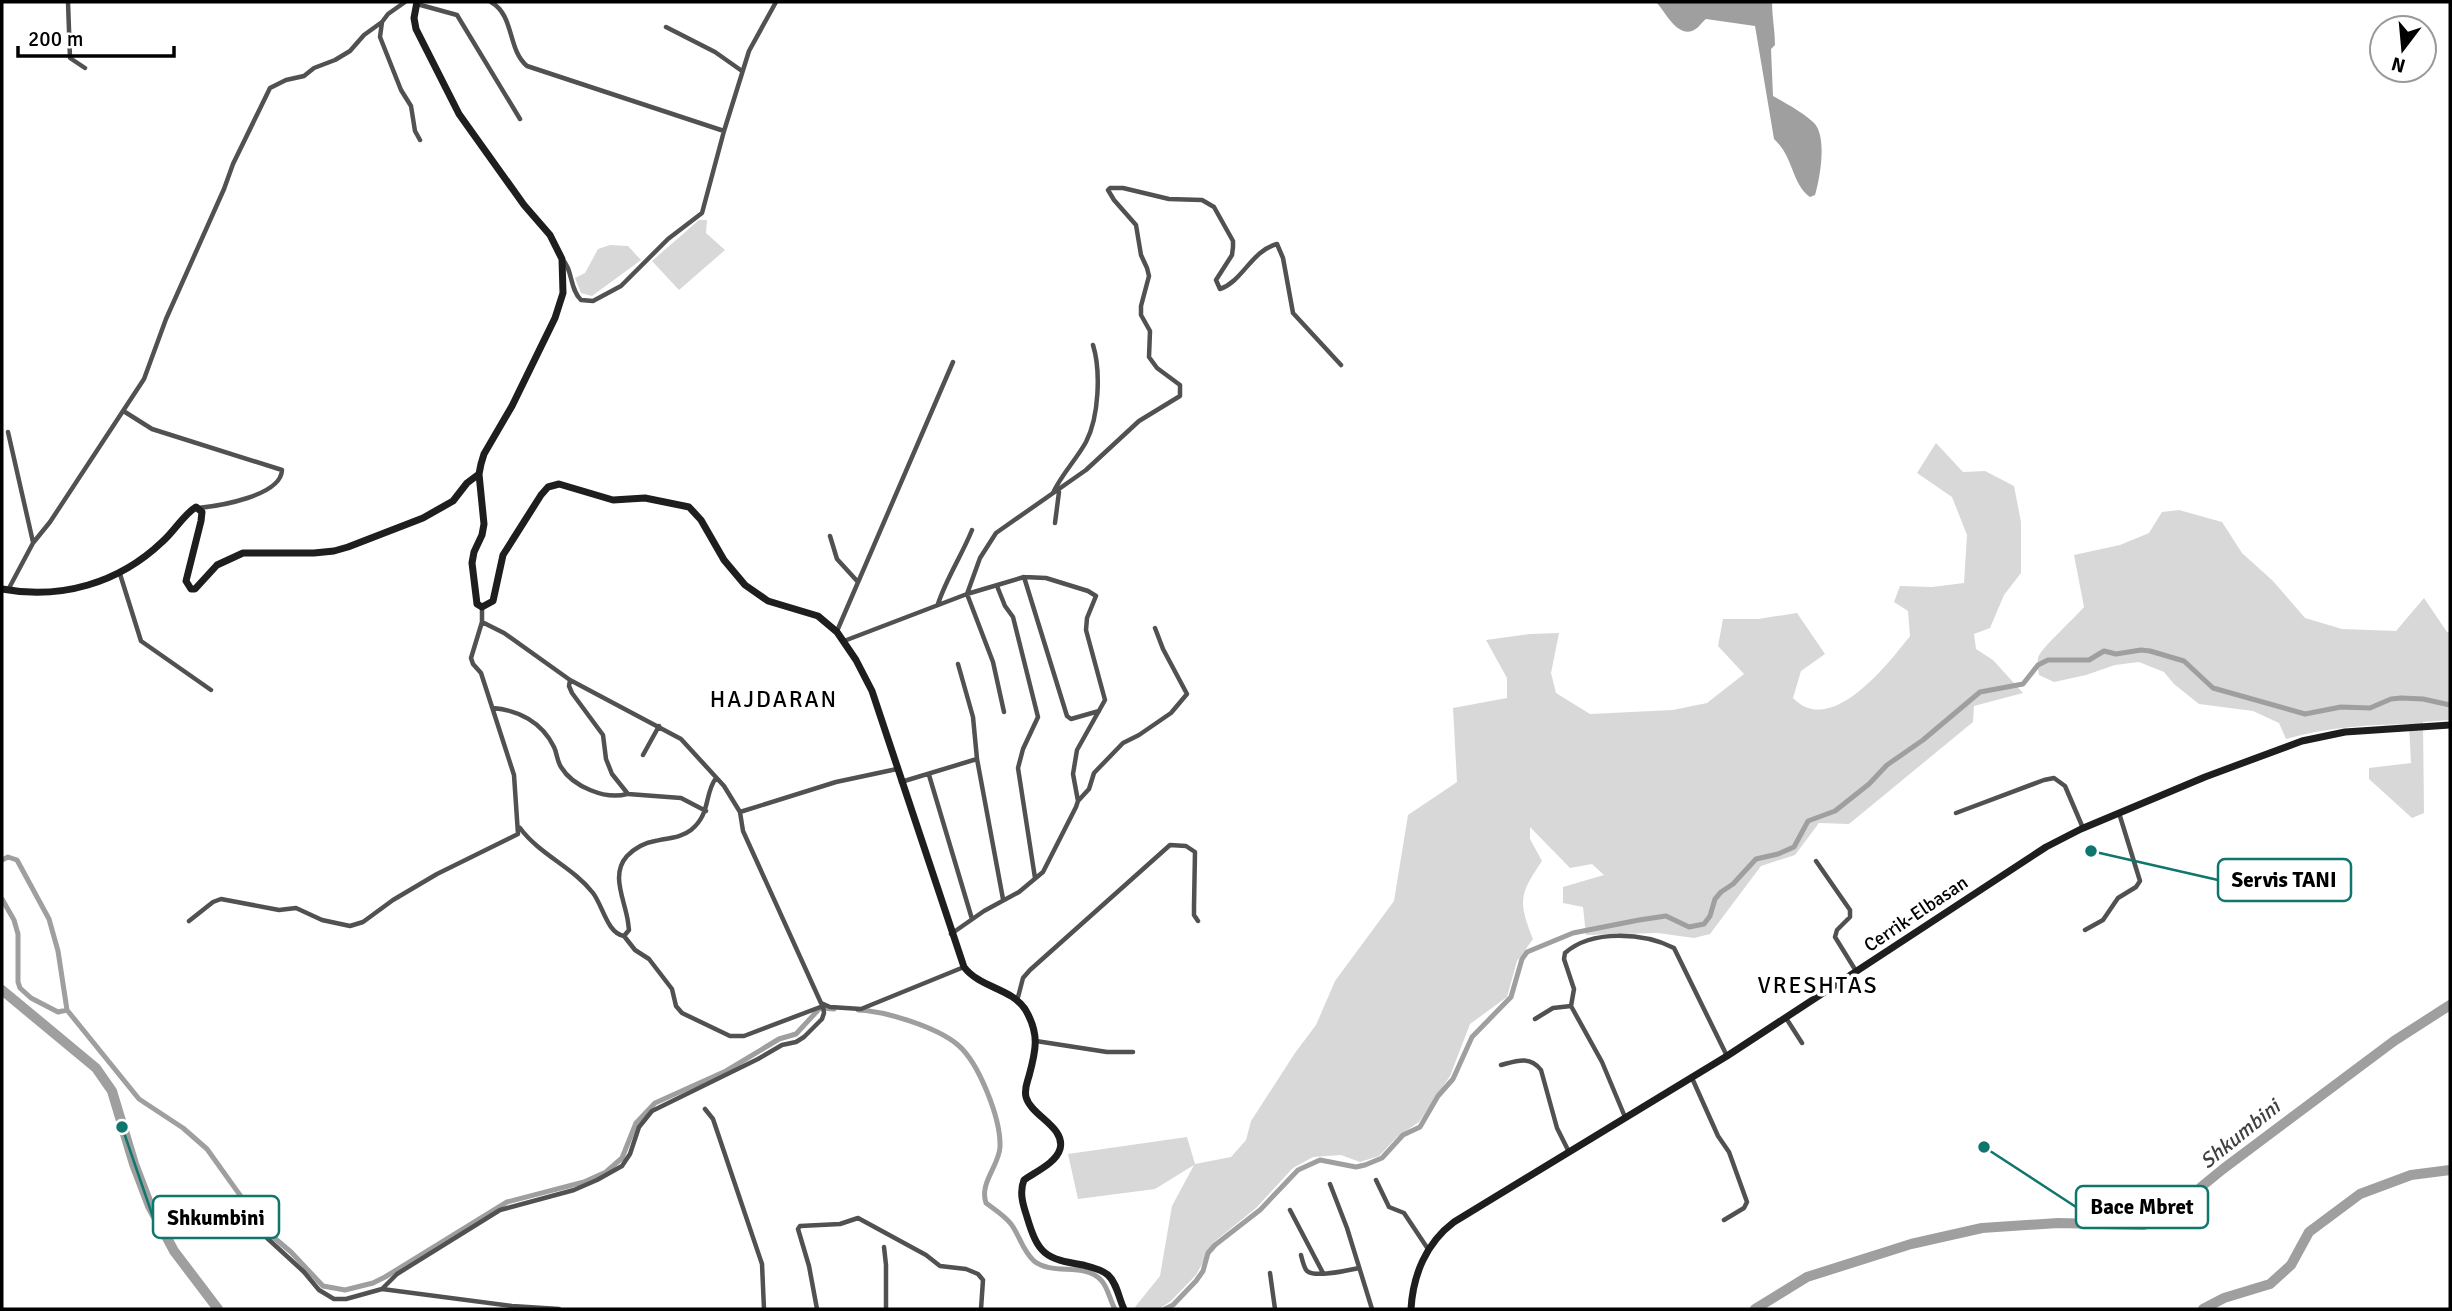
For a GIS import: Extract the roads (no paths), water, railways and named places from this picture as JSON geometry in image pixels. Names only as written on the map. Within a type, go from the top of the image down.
[{"type":"main road","points":[[416,3],[416,29],[459,114],[524,205],[550,235],[562,259],[563,293],[555,318],[512,406],[484,454],[479,474],[485,524],[472,563],[474,597],[477,604],[482,607],[493,601],[503,555],[541,495],[548,487],[559,484],[613,500],[645,498],[689,507],[701,520],[724,560],[745,585],[768,601],[818,616],[837,632],[872,691],[964,967],[973,978],[1017,1001],[1026,1011],[1036,1041],[1036,1051],[1025,1088],[1026,1096],[1060,1141],[1057,1155],[1024,1180],[1022,1186],[1029,1224],[1036,1241],[1048,1257],[1062,1263],[1091,1267],[1107,1274],[1124,1309]]},
{"type":"main road","points":[[5,590],[70,590],[120,574],[161,544],[193,507],[202,512],[186,581],[191,589],[195,589],[217,565],[243,553],[334,551],[423,518],[453,501],[467,483],[479,474]]},
{"type":"main road","name":"Cerrik-Elbasan","points":[[1411,1309],[1416,1278],[1428,1249],[1443,1230],[1727,1056],[2031,856],[2083,828],[2302,740],[2345,732],[2450,725]]},
{"type":"street","points":[[68,2],[70,58],[85,68]]},
{"type":"street","points":[[5,590],[33,543],[125,412],[144,379],[166,319],[233,164],[270,88],[286,80],[304,76],[314,68],[350,51],[364,35],[405,2]]},
{"type":"street","points":[[491,2],[503,11],[517,53],[527,66],[724,131]]},
{"type":"street","points":[[562,259],[567,264],[573,288],[580,300],[593,301],[621,286],[668,239],[702,213],[749,51],[776,2]]},
{"type":"street","points":[[416,3],[457,15],[520,119]]},
{"type":"street","points":[[382,22],[382,43],[390,57],[401,90],[411,106],[415,131],[420,139]]},
{"type":"street","points":[[666,27],[715,52],[742,71]]},
{"type":"street","points":[[1004,712],[993,662],[967,594],[980,558],[996,533],[1059,491],[1139,421],[1180,396],[1181,391],[1180,385],[1157,368],[1149,358],[1150,331],[1142,315],[1141,306],[1149,276],[1139,250],[1136,225],[1108,190],[1123,188],[1169,199],[1202,200],[1214,207],[1233,241],[1232,255],[1216,280],[1220,289],[1227,286],[1261,251],[1277,244],[1283,258],[1293,313],[1341,365]]},
{"type":"street","points":[[1052,494],[1090,434],[1099,380],[1098,360],[1093,345]]},
{"type":"street","points":[[837,632],[953,362]]},
{"type":"street","points":[[125,412],[152,429],[282,470],[278,481],[250,497],[226,505],[198,508]]},
{"type":"street","points":[[8,432],[33,543]]},
{"type":"street","points":[[1055,523],[1059,491]]},
{"type":"street","points":[[938,605],[972,530]]},
{"type":"street","points":[[830,536],[837,559],[858,582]]},
{"type":"street","points":[[120,574],[141,641],[211,690]]},
{"type":"street","points":[[844,641],[967,594],[1024,577],[1059,582],[1094,593],[1096,596],[1087,618],[1086,630],[1105,700],[1082,740],[1074,762],[1074,786],[1079,801]]},
{"type":"street","points":[[1024,577],[1067,716],[1071,719],[1099,711]]},
{"type":"street","points":[[997,586],[1013,617],[1038,717],[1023,749],[1018,768],[1035,879]]},
{"type":"street","points":[[189,921],[221,899],[279,911],[296,908],[322,920],[350,926],[363,922],[393,900],[437,874],[518,834],[514,775],[481,673],[471,659],[482,622],[482,607]]},
{"type":"street","points":[[482,622],[504,633],[570,680],[681,739],[716,778],[740,812],[743,831],[824,1008]]},
{"type":"street","points":[[951,934],[1003,899],[1019,892],[1044,872],[1079,801],[1089,789],[1094,773],[1123,743],[1171,713],[1187,694],[1155,628]]},
{"type":"street","points":[[958,664],[974,716],[977,760],[1003,899]]},
{"type":"street","points":[[570,680],[572,693],[603,735],[606,759],[612,774],[628,794]]},
{"type":"street","points":[[493,708],[512,710],[528,718],[550,739],[560,766],[577,782],[594,792],[616,797],[628,794],[681,798],[706,811]]},
{"type":"street","points":[[643,755],[659,726]]},
{"type":"street","points":[[901,782],[977,760]]},
{"type":"street","points":[[740,812],[836,782],[897,769]]},
{"type":"street","points":[[929,775],[972,919]]},
{"type":"street","points":[[624,936],[629,930],[618,876],[620,866],[636,848],[682,835],[690,830],[706,811],[716,778]]},
{"type":"street","points":[[1956,813],[2054,778],[2065,786],[2083,828]]},
{"type":"street","points":[[2085,930],[2103,920],[2118,898],[2136,887],[2140,881],[2119,813]]},
{"type":"street","points":[[519,827],[539,849],[590,890],[617,935],[624,936],[635,950],[649,959],[672,989],[676,1006],[682,1013],[730,1036],[744,1036],[824,1008],[861,1009],[964,967]]},
{"type":"street","points":[[1017,1001],[1023,978],[1030,970],[1170,845],[1186,846],[1195,852],[1194,915],[1198,921]]},
{"type":"street","points":[[1816,860],[1850,911],[1850,917],[1837,930],[1835,937],[1856,972]]},
{"type":"street","points":[[1625,1117],[1598,1054],[1572,1006],[1574,989],[1564,959],[1569,949],[1576,945],[1620,936],[1648,938],[1674,948],[1727,1056]]},
{"type":"street","points":[[1535,1019],[1561,1005],[1572,1006]]},
{"type":"street","points":[[382,1289],[391,1279],[500,1210],[574,1190],[611,1172],[625,1162],[639,1127],[652,1111],[782,1045],[796,1042],[804,1037],[824,1008]]},
{"type":"street","points":[[1786,1018],[1802,1043]]},
{"type":"street","points":[[1036,1041],[1107,1052],[1133,1052]]},
{"type":"street","points":[[1501,1065],[1522,1059],[1536,1064],[1541,1070],[1557,1128],[1569,1153]]},
{"type":"street","points":[[1691,1077],[1718,1136],[1729,1152],[1747,1202],[1744,1208],[1724,1220]]},
{"type":"street","points":[[705,1109],[713,1119],[762,1264],[764,1309]]},
{"type":"street","points":[[1376,1180],[1389,1207],[1404,1213],[1428,1249]]},
{"type":"street","points":[[1330,1184],[1372,1309]]},
{"type":"street","points":[[1290,1210],[1323,1273]]},
{"type":"street","points":[[817,1309],[809,1266],[798,1229],[800,1226],[840,1224],[858,1218],[926,1255],[940,1266],[966,1269],[978,1274],[983,1280],[981,1309]]},
{"type":"street","points":[[270,1232],[319,1290],[330,1298],[342,1300],[382,1289],[512,1306],[559,1309]]},
{"type":"street","points":[[884,1247],[887,1265],[886,1309]]},
{"type":"street","points":[[1301,1255],[1307,1271],[1323,1273],[1359,1268]]},
{"type":"street","points":[[1270,1273],[1275,1309]]},
{"type":"waterway","points":[[1165,1309],[1173,1305],[1196,1281],[1203,1271],[1208,1253],[1215,1245],[1260,1210],[1298,1170],[1320,1160],[1356,1167],[1365,1165],[1382,1158],[1403,1135],[1420,1127],[1438,1096],[1453,1079],[1472,1037],[1511,997],[1522,959],[1527,952],[1573,933],[1639,920],[1666,916],[1689,927],[1704,924],[1710,916],[1715,899],[1756,859],[1794,847],[1808,821],[1835,811],[1869,784],[1887,765],[1923,740],[1980,692],[2023,684],[2038,665],[2048,660],[2089,660],[2104,651],[2116,654],[2150,651],[2184,661],[2213,688],[2305,714],[2341,707],[2370,708],[2391,699],[2401,698],[2423,699],[2450,705]]},
{"type":"waterway","points":[[2,860],[8,857],[17,860],[49,919],[58,951],[67,1010]]},
{"type":"waterway","points":[[2,899],[14,920],[18,934],[20,988],[31,998],[58,1012],[67,1010],[139,1099],[183,1128],[207,1149],[265,1230],[291,1252],[323,1286],[345,1290],[385,1277],[507,1202],[584,1182],[606,1172],[622,1158],[636,1123],[655,1103],[726,1071],[779,1039],[796,1034],[820,1008],[834,1009]]},
{"type":"waterway","name":"Shkumbini","points":[[2,990],[96,1068],[112,1091],[150,1206],[174,1251],[218,1309]]},
{"type":"waterway","name":"Shkumbini","points":[[1755,1309],[1807,1277],[1911,1244],[1982,1228],[2058,1223],[2144,1225],[2187,1207],[2201,1187],[2223,1169],[2394,1041],[2450,1005]]},
{"type":"waterway","points":[[858,1010],[896,1017],[924,1026],[949,1038],[966,1053],[987,1092],[999,1135],[999,1154],[985,1188],[986,1203],[1011,1224],[1034,1261],[1050,1268],[1077,1270],[1094,1275],[1103,1283],[1115,1309]]},
{"type":"waterway","name":"Shkumbini","points":[[2203,1309],[2224,1298],[2270,1284],[2291,1265],[2309,1232],[2360,1194],[2411,1175],[2450,1170]]},
{"type":"place","name":"Servis TANI","points":[[2091,851]]},
{"type":"place","name":"Shkumbini","points":[[122,1127]]},
{"type":"place","name":"Bace Mbret","points":[[1984,1147]]},
{"type":"district","name":"HAJDARAN","points":[[774,699]]},
{"type":"district","name":"VRESHTAS","points":[[1818,985]]}]
